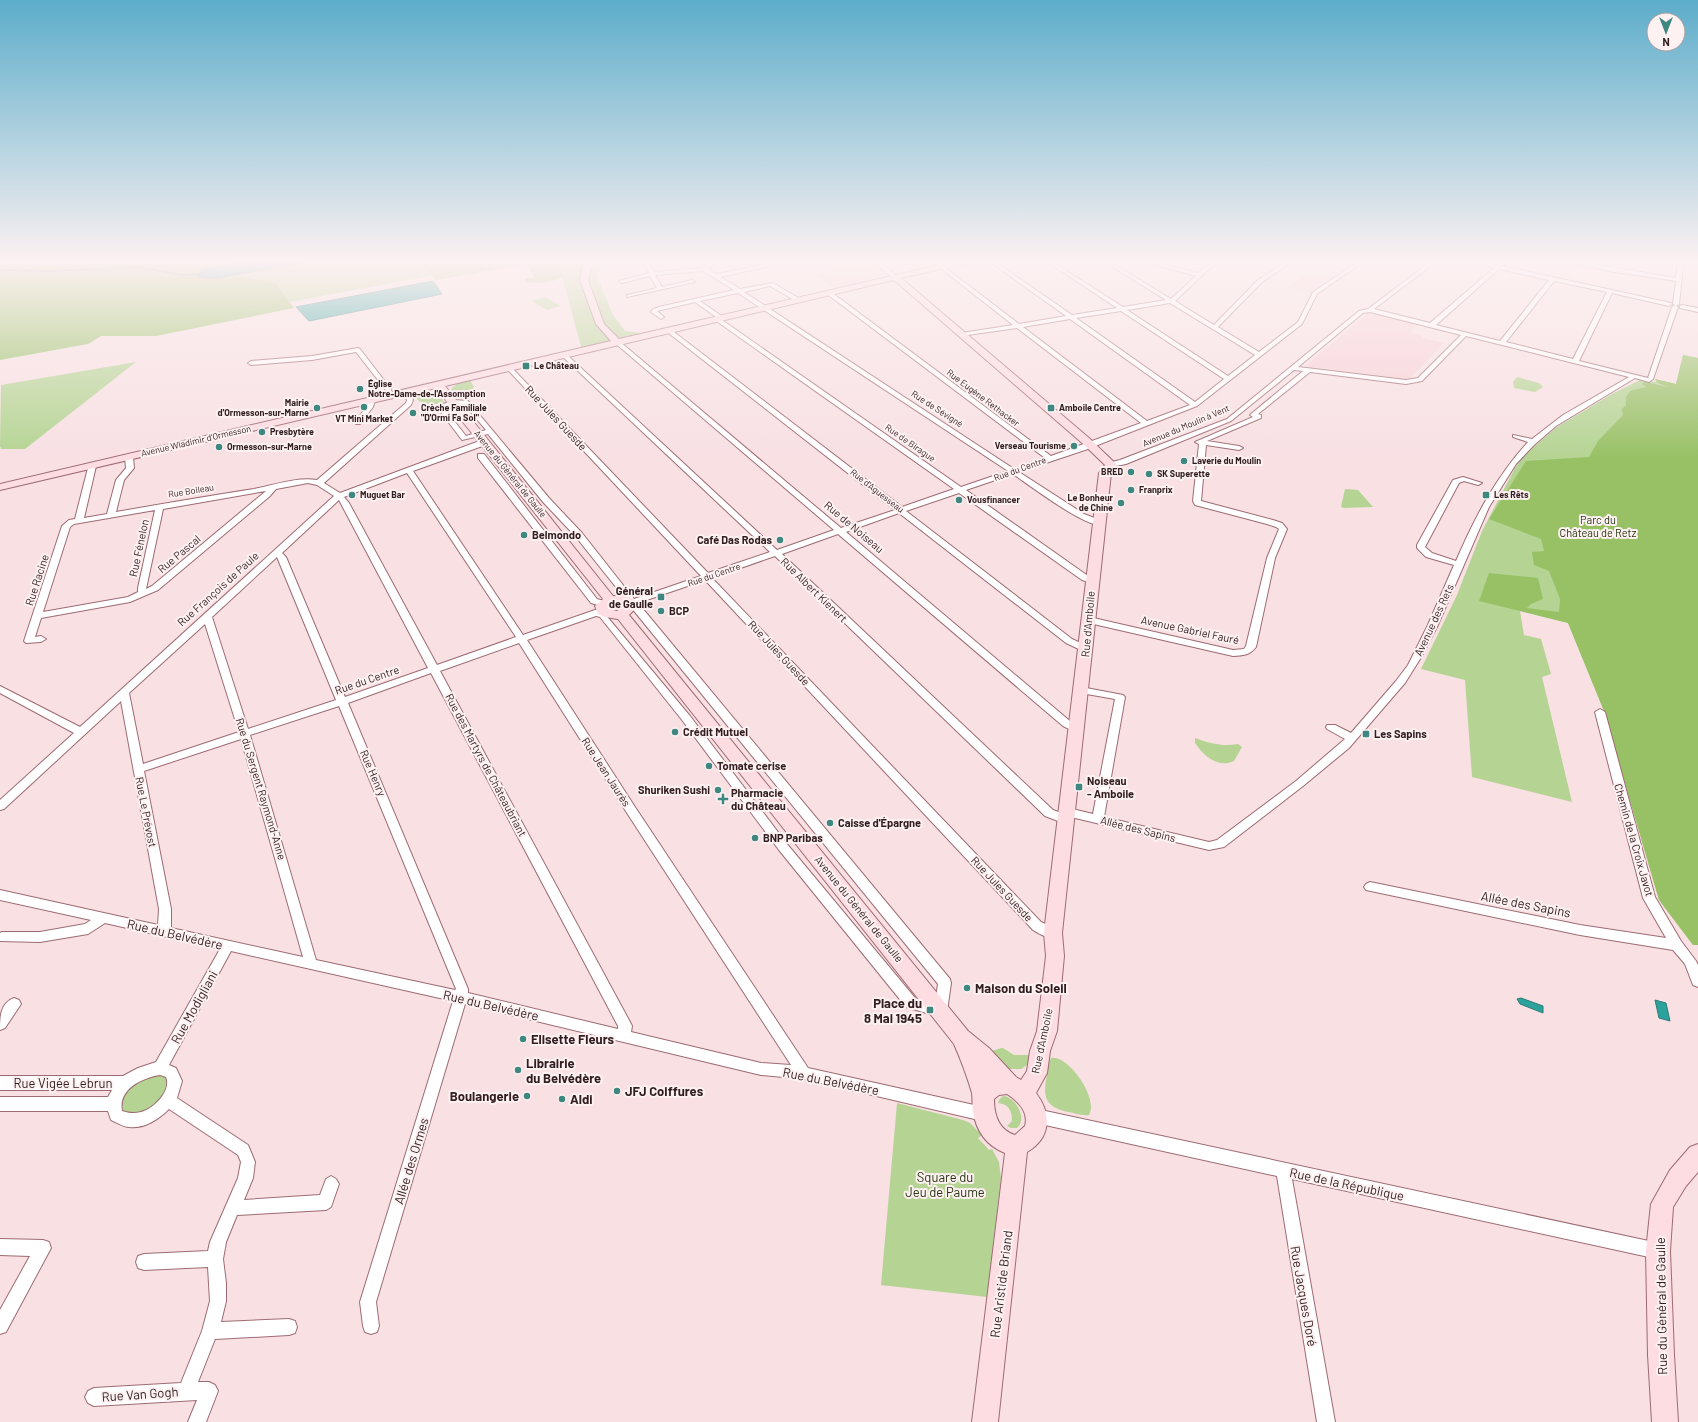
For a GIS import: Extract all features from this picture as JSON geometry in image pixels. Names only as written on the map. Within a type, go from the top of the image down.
[{"type":"street","points":[[601,325],[606,333],[618,342]]},
{"type":"street","name":"Avenue Wladimir d'Ormesson","points":[[0,487],[690,325]]},
{"type":"street","name":"Rue de Birague","points":[[728,325],[959,490],[1085,578],[1092,580]]},
{"type":"street","name":"Rue de Sévigné","points":[[791,325],[1081,516],[1093,522],[1100,523]]},
{"type":"street","name":"Rue Eugène Rethacker","points":[[872,325],[1050,459]]},
{"type":"street","points":[[952,325],[1090,445],[1110,465]]},
{"type":"street","points":[[962,334],[1021,325]]},
{"type":"street","points":[[1083,325],[1195,405]]},
{"type":"street","points":[[1147,325],[1230,379]]},
{"type":"street","points":[[1212,325],[1260,355]]},
{"type":"street","name":"Rue du Centre","points":[[628,607],[1090,445],[1195,405],[1297,325]]},
{"type":"street","name":"Avenue du Moulin à Vent","points":[[1110,465],[1123,462],[1229,420],[1345,325]]},
{"type":"street","points":[[1433,325],[1633,377],[1650,379],[1669,325]]},
{"type":"street","points":[[1502,343],[1516,325]]},
{"type":"street","points":[[1575,362],[1593,325]]},
{"type":"street","points":[[1017,326],[1146,424]]},
{"type":"street","name":"Rue d'Aguesseau","points":[[668,330],[1069,641],[1086,649]]},
{"type":"street","points":[[606,333],[617,337],[632,339]]},
{"type":"street","points":[[603,346],[606,333]]},
{"type":"street","points":[[1293,368],[1416,382],[1420,380],[1465,334]]},
{"type":"street","name":"Rue de Noiseau","points":[[618,342],[1067,724],[1077,729]]},
{"type":"street","points":[[251,363],[306,358],[358,350],[391,396]]},
{"type":"street","name":"Rue Albert Kienert","points":[[564,355],[777,554],[1049,813],[1058,817],[1067,815]]},
{"type":"street","name":"Rue Jules Guesde","points":[[509,368],[1037,926],[1045,931],[1053,933]]},
{"type":"street","points":[[1201,442],[1259,418],[1308,370]]},
{"type":"street","name":"Avenue des Rets","points":[[1209,846],[1220,844],[1315,771],[1352,738],[1404,678],[1411,667],[1433,624],[1476,524],[1510,466],[1532,441],[1557,422],[1633,377]]},
{"type":"street","name":"Avenue du Général de Gaulle","points":[[439,385],[534,503],[603,607]]},
{"type":"street","points":[[319,483],[409,404],[410,400],[406,392]]},
{"type":"street","points":[[358,423],[360,418],[366,414],[372,400]]},
{"type":"street","points":[[453,402],[466,402],[546,500],[579,535],[628,607]]},
{"type":"street","points":[[1240,412],[1260,416]]},
{"type":"street","name":"Rue François de Paule","points":[[0,806],[339,496],[408,470],[482,438],[491,432]]},
{"type":"street","points":[[1188,436],[1201,442],[1239,448]]},
{"type":"street","points":[[1515,436],[1532,441]]},
{"type":"street","name":"Avenue Gabriel Fauré","points":[[1089,620],[1233,653],[1247,652],[1251,647],[1271,558],[1284,529],[1279,525],[1270,522],[1196,502],[1201,442]]},
{"type":"street","points":[[481,456],[594,600],[603,607]]},
{"type":"street","points":[[92,466],[78,520],[112,515],[120,480],[130,468],[130,457]]},
{"type":"street","points":[[490,468],[515,461]]},
{"type":"street","name":"Rue d'Amboile","points":[[1017,1089],[1037,1073],[1040,1050],[1047,1031],[1056,956],[1053,933],[1086,649],[1092,580],[1105,474],[1110,465]]},
{"type":"street","name":"Rue Jean Jaurès","points":[[408,470],[521,639],[635,817],[804,1073]]},
{"type":"street","points":[[1459,564],[1429,555],[1421,548],[1421,545],[1456,482],[1464,479],[1478,483]]},
{"type":"street","points":[[273,487],[308,481],[319,483],[339,496]]},
{"type":"street","name":"Rue Boileau","points":[[112,515],[273,487]]},
{"type":"street","name":"Rue Pascal","points":[[37,616],[130,599],[156,588],[267,494],[273,487]]},
{"type":"street","name":"Rue des Martyrs de Châteaubriant","points":[[339,496],[345,503],[625,1026],[624,1036]]},
{"type":"street","points":[[520,507],[546,500]]},
{"type":"street","name":"Rue Fénelon","points":[[143,594],[142,588],[160,506]]},
{"type":"street","name":"Rue Racine","points":[[41,639],[29,641],[66,526],[78,520]]},
{"type":"street","name":"Rue Henry","points":[[276,553],[282,557],[343,701],[462,989],[460,997]]},
{"type":"street","points":[[603,607],[623,599],[628,607]]},
{"type":"street","points":[[603,607],[603,614],[686,718],[784,847],[911,1003],[940,1011]]},
{"type":"street","name":"Rue du Centre","points":[[138,769],[434,670],[521,639],[603,607]]},
{"type":"street","name":"Avenue du Général de Gaulle","points":[[628,607],[940,1011],[961,1037],[1017,1089]]},
{"type":"street","name":"Rue du Sergent Raymond-Anne","points":[[207,616],[244,734],[311,963]]},
{"type":"street","points":[[0,689],[81,732]]},
{"type":"street","points":[[1081,690],[1120,697],[1098,819]]},
{"type":"street","name":"Rue Le Prévost","points":[[124,692],[165,909],[164,922],[166,932]]},
{"type":"street","name":"Chemin de la Croix Javot","points":[[1600,712],[1649,898],[1677,945],[1690,961],[1698,981]]},
{"type":"street","points":[[1331,727],[1352,738]]},
{"type":"street","name":"Allée des Sapins","points":[[1067,815],[1098,819],[1209,846]]},
{"type":"street","name":"Allée des Sapins","points":[[1370,887],[1580,930],[1677,945]]},
{"type":"street","name":"Rue du Belvédère","points":[[0,895],[460,997],[761,1069],[804,1073],[983,1104]]},
{"type":"street","points":[[2,937],[40,937],[88,929],[103,918]]},
{"type":"street","name":"Rue Modigliani","points":[[160,1068],[228,946]]},
{"type":"street","name":"Allée des Ormes","points":[[371,1326],[368,1302],[460,997]]},
{"type":"street","points":[[0,1024],[14,1004]]},
{"type":"street","name":"Avenue du Général de Gaulle","points":[[961,1037],[975,1069],[983,1104]]},
{"type":"street","points":[[160,1068],[172,1073],[175,1079],[174,1091],[168,1100],[148,1117],[130,1121],[121,1119],[116,1115],[113,1104],[117,1093],[126,1083],[136,1075],[147,1070],[160,1068]]},
{"type":"street","name":"Rue Vigée Lebrun","points":[[0,1083],[126,1083]]},
{"type":"street","points":[[998,1085],[1017,1089],[1033,1105],[1036,1116],[1036,1128],[1030,1139],[1017,1146],[1002,1141],[991,1131],[985,1122],[983,1104],[990,1088],[998,1085]]},
{"type":"street","name":"Rue Van Gogh","points":[[168,1100],[243,1150],[248,1162],[245,1178],[218,1242],[215,1259],[218,1283],[218,1301],[210,1331],[186,1391]]},
{"type":"street","name":"Rue Vigée Lebrun","points":[[0,1104],[113,1104]]},
{"type":"street","name":"Rue de la République","points":[[1036,1116],[1658,1251]]},
{"type":"street","name":"Rue Aristide Briand","points":[[985,1422],[1017,1146]]},
{"type":"street","name":"Rue du Général de Gaulle","points":[[1665,1422],[1661,1355],[1658,1251],[1662,1204],[1678,1178],[1698,1155]]},
{"type":"street","name":"Rue Jacques Doré","points":[[1284,1170],[1326,1422]]},
{"type":"street","points":[[233,1208],[326,1202],[331,1184]]},
{"type":"street","points":[[0,1247],[43,1248],[0,1326]]},
{"type":"street","points":[[144,1262],[215,1259]]},
{"type":"street","points":[[210,1331],[289,1327]]},
{"type":"street","name":"Rue Van Gogh","points":[[94,1397],[209,1391],[197,1422]]},
{"type":"shaded area","points":[[1353,325],[1417,325],[1410,332],[1421,335],[1423,338],[1444,343],[1409,379],[1309,367],[1306,365]]},
{"type":"green space","points":[[0,325],[208,325],[156,336],[101,336],[88,344],[0,360]]},
{"type":"green space","points":[[575,325],[621,325],[625,331],[641,333],[603,346],[582,350]]},
{"type":"green space","name":"Parc du Château de Retz","points":[[1683,355],[1698,358],[1698,945],[1693,945],[1659,900],[1604,711],[1568,623],[1520,611],[1524,635],[1541,639],[1551,674],[1542,677],[1572,802],[1472,777],[1465,680],[1421,669],[1457,595],[1482,531],[1515,468],[1525,454],[1557,427],[1612,394],[1640,380],[1656,382],[1655,379],[1676,384]]},
{"type":"green space","name":"Parc du Château de Retz","points":[[1683,355],[1698,358],[1698,945],[1693,945],[1659,900],[1604,711],[1568,623],[1479,601],[1489,573],[1538,578],[1543,599],[1531,604],[1527,608],[1559,612],[1560,599],[1549,571],[1534,565],[1532,552],[1544,551],[1541,539],[1489,519],[1526,461],[1589,457],[1598,441],[1623,415],[1622,409],[1626,405],[1626,397],[1630,391],[1646,387],[1642,384],[1645,382],[1668,387],[1658,383],[1655,379],[1676,384]]},
{"type":"green space","points":[[136,362],[25,449],[0,449],[2,448],[0,447],[1,385]]},
{"type":"green space","points":[[1517,377],[1539,383],[1543,387],[1535,392],[1514,388],[1513,382]]},
{"type":"green space","points":[[470,380],[474,387],[474,391],[467,397],[459,400],[451,389],[457,384]]},
{"type":"green space","points":[[423,391],[437,393],[445,403],[426,404],[419,400],[413,393]]},
{"type":"green space","points":[[1345,489],[1358,490],[1373,507],[1341,507]]},
{"type":"green space","points":[[1195,738],[1216,744],[1238,744],[1242,747],[1234,761],[1222,763],[1212,760],[1202,752],[1195,743]]},
{"type":"green space","points":[[1001,1048],[1014,1055],[1030,1055],[1027,1065],[1021,1069],[1009,1069],[989,1052]]},
{"type":"green space","points":[[1051,1058],[1058,1059],[1066,1063],[1074,1070],[1080,1079],[1090,1099],[1091,1108],[1089,1115],[1058,1109],[1051,1105],[1047,1100],[1045,1087]]},
{"type":"green space","points":[[152,1073],[167,1076],[171,1084],[153,1109],[133,1115],[124,1112],[121,1108],[121,1098],[128,1087]]},
{"type":"green space","points":[[1003,1096],[1012,1100],[1019,1109],[1021,1119],[1017,1128],[1007,1126],[1012,1121],[1012,1117],[1007,1106],[998,1103]]},
{"type":"green space","name":"Square du Jeu de Paume","points":[[897,1103],[970,1123],[982,1135],[978,1138],[989,1150],[992,1149],[999,1162],[1001,1178],[987,1297],[881,1285]]},
{"type":"water","points":[[1521,998],[1543,1006],[1543,1013],[1520,1004],[1517,999]]},
{"type":"water","points":[[1655,1000],[1666,1003],[1670,1021],[1659,1018]]},
{"type":"place","name":"Le Château","points":[[526,366]]},
{"type":"place","name":"Église Notre-Dame-de-l'Assomption","points":[[360,389]]},
{"type":"place","name":"VT Mini Market","points":[[364,407]]},
{"type":"place","name":"Mairie d'Ormesson-sur-Marne","points":[[317,408]]},
{"type":"place","name":"Amboile Centre","points":[[1051,408]]},
{"type":"place","name":"Crèche Familiale \"D'Ormi Fa Sol\"","points":[[413,413]]},
{"type":"place","name":"Presbytère","points":[[262,432]]},
{"type":"place","name":"Verseau Tourisme","points":[[1074,446]]},
{"type":"place","name":"Ormesson-sur-Marne","points":[[219,447]]},
{"type":"place","name":"Laverie du Moulin","points":[[1184,461]]},
{"type":"place","name":"BRED","points":[[1131,472]]},
{"type":"place","name":"SK Superette","points":[[1149,474]]},
{"type":"place","name":"Franprix","points":[[1131,490]]},
{"type":"place","name":"Muguet Bar","points":[[352,495]]},
{"type":"place","name":"Les Rêts","points":[[1486,495]]},
{"type":"place","name":"Vousfinancer","points":[[959,500]]},
{"type":"place","name":"Le Bonheur de Chine","points":[[1121,503]]},
{"type":"place","name":"Belmondo","points":[[524,535]]},
{"type":"place","name":"Café Das Rodas","points":[[780,540]]},
{"type":"place","name":"Général de Gaulle","points":[[661,597]]},
{"type":"place","name":"BCP","points":[[661,611]]},
{"type":"place","name":"Crédit Mutuel","points":[[675,732]]},
{"type":"place","name":"Les Sapins","points":[[1366,734]]},
{"type":"place","name":"Tomate cerise","points":[[709,766]]},
{"type":"place","name":"Noiseau - Amboile","points":[[1079,787]]},
{"type":"place","name":"Shuriken Sushi","points":[[718,790]]},
{"type":"place","name":"Pharmacie du Château","points":[[723,799]]},
{"type":"place","name":"Caisse d'Épargne","points":[[830,823]]},
{"type":"place","name":"BNP Paribas","points":[[755,838]]},
{"type":"place","name":"Maison du Soleil","points":[[967,988]]},
{"type":"place","name":"Place du 8 Mai 1945","points":[[930,1010]]},
{"type":"place","name":"Elisette Fleurs","points":[[523,1039]]},
{"type":"place","name":"Librairie du Belvédère","points":[[518,1070]]},
{"type":"place","name":"JFJ Coiffures","points":[[617,1091]]},
{"type":"place","name":"Boulangerie","points":[[527,1096]]},
{"type":"place","name":"Aldi","points":[[562,1099]]}]
